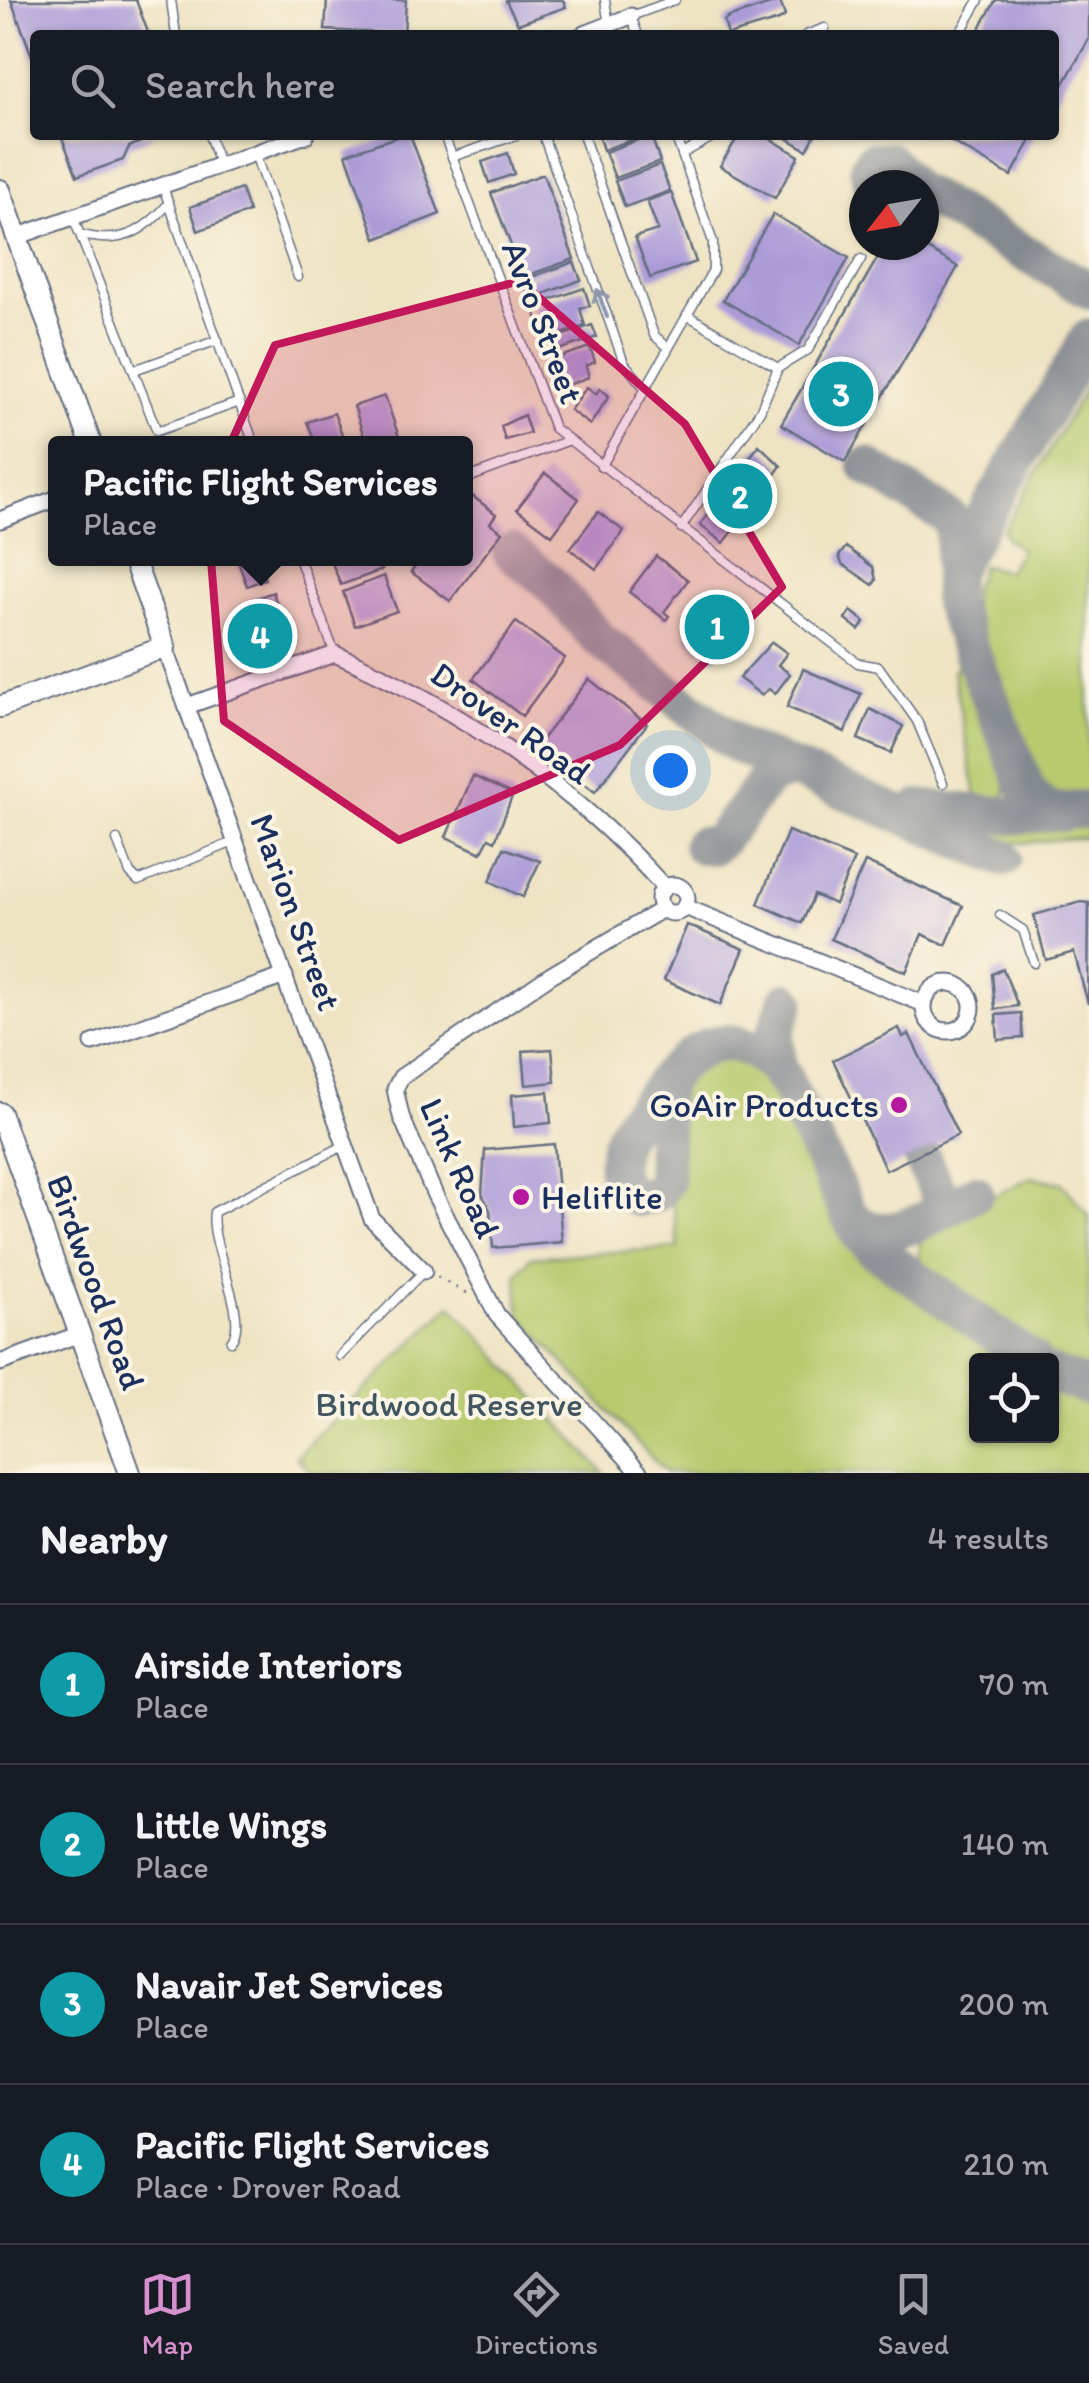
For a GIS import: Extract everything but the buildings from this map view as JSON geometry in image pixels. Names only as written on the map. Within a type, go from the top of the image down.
[{"type":"main road","points":[[0,190],[89,436]]},
{"type":"main road","name":"Marion Street","points":[[136,566],[165,647]]},
{"type":"main road","points":[[0,707],[165,647]]},
{"type":"main road","name":"Birdwood Road","points":[[0,1113],[130,1473]]},
{"type":"street","points":[[596,30],[630,16]]},
{"type":"street","points":[[16,236],[293,140]]},
{"type":"street","points":[[0,520],[48,503]]},
{"type":"street","name":"Marion Street","points":[[165,647],[372,1218],[424,1272]]},
{"type":"street","points":[[187,706],[336,654]]},
{"type":"street","name":"Drover Road","points":[[336,654],[433,699],[478,729],[624,845],[665,888]]},
{"type":"street","points":[[685,908],[682,889],[665,888],[660,896],[663,908],[674,913],[685,908],[924,1004]]},
{"type":"street","name":"Link Road","points":[[640,1473],[524,1349],[489,1301],[414,1147],[398,1106],[398,1083],[551,975],[663,908]]},
{"type":"street","points":[[94,1043],[285,976]]},
{"type":"street","points":[[0,1362],[80,1334]]},
{"type":"lane","points":[[170,0],[175,30]]},
{"type":"lane","points":[[604,0],[609,25]]},
{"type":"lane","points":[[636,30],[630,16],[676,0]]},
{"type":"lane","points":[[962,30],[978,0]]},
{"type":"lane","points":[[820,30],[825,28]]},
{"type":"lane","points":[[211,140],[220,167]]},
{"type":"lane","name":"Avro Street","points":[[446,140],[546,414],[567,441],[858,663],[879,667],[917,721],[942,783]]},
{"type":"lane","points":[[452,157],[502,140]]},
{"type":"lane","points":[[545,140],[624,363],[646,388]]},
{"type":"lane","points":[[584,140],[654,334],[668,348]]},
{"type":"lane","points":[[600,466],[713,270],[714,256],[677,140]]},
{"type":"lane","points":[[682,154],[707,140]]},
{"type":"lane","points":[[255,154],[298,276]]},
{"type":"lane","points":[[162,184],[251,436]]},
{"type":"lane","points":[[83,235],[110,242],[148,227],[169,203]]},
{"type":"lane","points":[[73,216],[157,432],[240,402]]},
{"type":"lane","points":[[681,528],[760,411],[778,368],[808,350],[860,260]]},
{"type":"lane","points":[[687,315],[778,368]]},
{"type":"lane","points":[[134,370],[218,340]]},
{"type":"lane","points":[[473,475],[567,441]]},
{"type":"lane","points":[[302,566],[336,654]]},
{"type":"lane","points":[[117,840],[132,878],[138,880],[236,840]]},
{"type":"lane","points":[[1000,915],[1025,934],[1034,963]]},
{"type":"lane","points":[[232,1341],[238,1325],[214,1231],[214,1212],[345,1145]]},
{"type":"lane","points":[[340,1356],[424,1272]]},
{"type":"path","points":[[424,1272],[459,1285],[475,1299],[489,1301]]},
{"type":"highlighted area","points":[[520,281],[685,424],[782,587],[620,745],[399,840],[224,721],[206,498],[275,345]]},
{"type":"green space","points":[[1089,382],[1089,796],[1068,799],[1051,794],[1041,784],[973,617],[973,589],[982,566],[1008,571],[1021,549],[1007,540],[1003,531]]},
{"type":"green space","points":[[958,662],[1007,779],[1005,795],[996,802],[980,803],[976,796],[953,672]]},
{"type":"green space","points":[[1089,821],[1087,838],[1022,843],[983,836],[995,828]]},
{"type":"green space","points":[[728,1049],[756,1061],[770,1076],[833,1214],[856,1251],[1002,1353],[969,1353],[969,1443],[1059,1443],[1059,1389],[1089,1399],[1089,1473],[666,1473],[520,1316],[517,1275],[531,1257],[678,1248],[667,1098],[675,1076],[702,1055]]},
{"type":"green space","points":[[1031,1177],[1062,1183],[1089,1216],[1089,1375],[1062,1366],[1059,1353],[1043,1353],[928,1274],[921,1263],[919,1247],[927,1230]]},
{"type":"green space","name":"Birdwood Reserve","points":[[451,1305],[604,1473],[312,1473],[296,1457]]},
{"type":"taxiway","points":[[868,170],[872,161],[889,161],[896,170]]},
{"type":"taxiway","points":[[939,204],[1089,290]]},
{"type":"taxiway","points":[[954,569],[1089,337]]},
{"type":"taxiway","points":[[867,466],[950,518],[954,530],[951,602],[1028,792],[1042,807],[1062,813]]},
{"type":"taxiway","points":[[511,552],[547,580],[598,638],[737,745],[1003,858]]},
{"type":"taxiway","points":[[701,845],[713,846],[720,840],[770,775],[795,770]]},
{"type":"taxiway","points":[[919,808],[1012,816],[1089,809]]},
{"type":"taxiway","points":[[787,1001],[775,1034],[778,1066],[858,1233],[876,1251],[1022,1353]]},
{"type":"taxiway","points":[[663,1082],[665,1180],[658,1192],[638,1198],[621,1186],[617,1172],[619,1146],[639,1111],[657,1090],[671,1073],[686,1059],[702,1049],[733,1043],[766,1060],[782,1078]]},
{"type":"taxiway","points":[[920,1154],[945,1208]]},
{"type":"taxiway","points":[[850,1217],[864,1227],[896,1230],[929,1218],[975,1193]]},
{"type":"taxiway","points":[[1059,1376],[1089,1387]]},
{"type":"place","name":"Navair Jet Services","points":[[841,394]]},
{"type":"place","name":"Little Wings","points":[[740,496]]},
{"type":"place","name":"Airside Interiors","points":[[717,627]]},
{"type":"place","name":"Pacific Flight Services","points":[[260,636]]},
{"type":"place","name":"GoAir Products","points":[[899,1105]]},
{"type":"place","name":"Heliflite","points":[[521,1197]]}]
